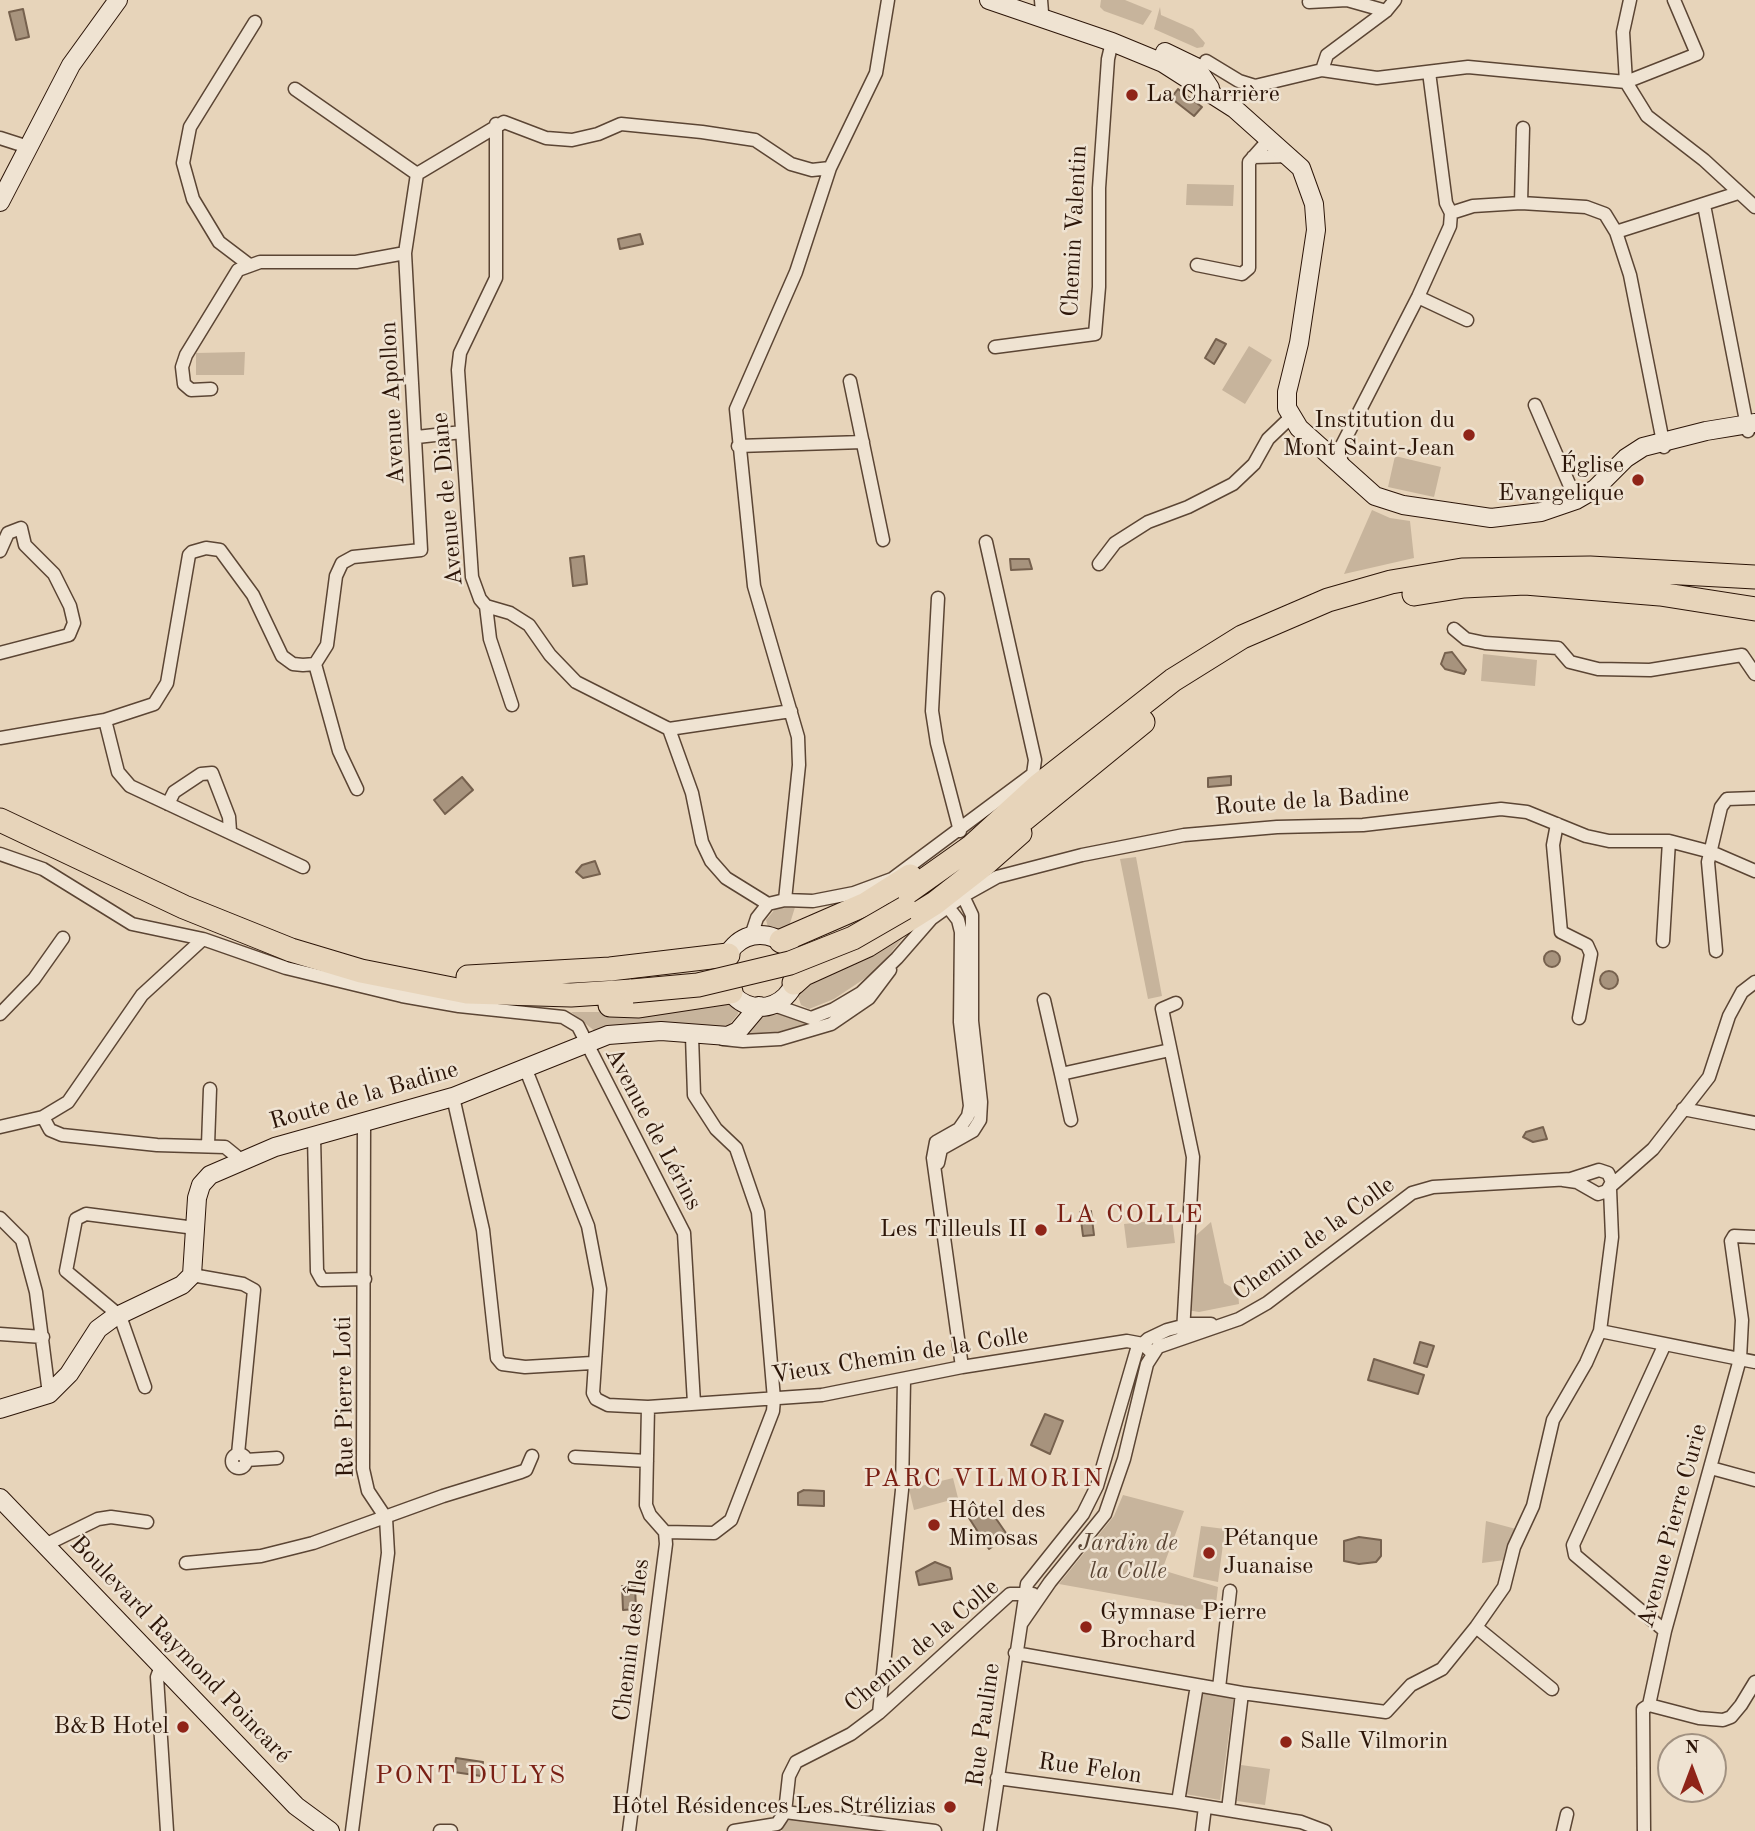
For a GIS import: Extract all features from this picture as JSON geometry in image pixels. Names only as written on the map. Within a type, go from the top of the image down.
[{"type":"highway","points":[[763,933],[866,904],[1046,791],[1173,680],[1242,637],[1328,600],[1391,582],[1462,570],[1523,567],[1755,577]]},
{"type":"highway","points":[[1703,573],[1755,570]]},
{"type":"highway","points":[[0,805],[191,895],[296,939],[362,960],[468,985],[572,982],[631,985],[730,967],[786,953],[902,903],[971,847],[1182,692],[1251,649],[1336,611],[1464,586],[1525,583],[1660,594],[1755,608]]},
{"type":"highway","points":[[1660,594],[1755,591]]},
{"type":"highway","points":[[0,820],[184,907],[291,950],[360,971],[468,985],[573,1004],[639,1006],[765,1002],[804,974],[835,963],[935,903],[1012,841],[1046,791]]},
{"type":"highway","points":[[468,985],[727,955]]},
{"type":"street","points":[[0,202],[71,65],[118,0]]},
{"type":"street","points":[[785,900],[799,765],[798,737],[754,586],[735,421],[739,401],[798,268],[830,168],[876,73],[888,0]]},
{"type":"street","points":[[989,0],[1023,5],[1114,37],[1205,60],[1239,81],[1255,86],[1322,70],[1377,78],[1468,67],[1626,82],[1697,54],[1674,0]]},
{"type":"street","points":[[1309,2],[1347,0],[1386,11]]},
{"type":"street","points":[[1322,70],[1327,55],[1386,11],[1395,0]]},
{"type":"street","points":[[1630,0],[1623,32],[1626,82],[1647,116],[1704,160],[1755,207]]},
{"type":"street","points":[[248,264],[219,242],[193,199],[183,163],[190,127],[255,22]]},
{"type":"street","points":[[1114,37],[1163,63],[1217,97],[1265,133],[1301,168],[1309,187],[1316,221],[1303,321],[1287,392],[1291,417],[1363,488],[1386,501],[1482,517],[1507,518],[1541,512],[1576,500],[1616,470],[1663,444],[1751,427],[1704,205]]},
{"type":"street","name":"Chemin Valentin","points":[[995,347],[1095,334],[1099,287],[1099,188],[1108,59],[1114,37]]},
{"type":"street","points":[[1163,63],[1191,76],[1205,60]]},
{"type":"street","points":[[1205,60],[1217,97]]},
{"type":"street","points":[[1345,471],[1339,450],[1418,298],[1450,226],[1451,213],[1446,203],[1429,72]]},
{"type":"street","points":[[295,89],[417,174],[503,122],[546,138],[572,140],[598,134],[621,124],[702,132],[755,140],[791,164],[812,170],[830,168]]},
{"type":"street","name":"Avenue de Diane","points":[[496,124],[496,278],[460,353],[458,370],[472,577],[480,599],[486,606],[510,613],[529,625],[550,655],[576,682],[669,729]]},
{"type":"street","points":[[1521,203],[1523,128]]},
{"type":"street","points":[[1197,265],[1242,274],[1249,268],[1251,240],[1248,178],[1253,157],[1265,144],[1265,133]]},
{"type":"street","points":[[0,138],[28,147]]},
{"type":"street","points":[[1253,157],[1291,156]]},
{"type":"street","name":"Avenue Apollon","points":[[315,664],[323,657],[327,645],[337,576],[342,563],[353,557],[421,550],[405,253],[417,174]]},
{"type":"street","points":[[1616,232],[1738,193]]},
{"type":"street","points":[[1451,213],[1473,206],[1521,203],[1586,207],[1605,214],[1616,232],[1630,275],[1663,444]]},
{"type":"street","points":[[211,389],[191,390],[184,384],[182,367],[186,355],[239,270],[248,264],[356,262],[405,253]]},
{"type":"street","points":[[1418,298],[1467,320]]},
{"type":"street","points":[[850,381],[883,540]]},
{"type":"street","points":[[1535,405],[1576,500]]},
{"type":"street","points":[[1099,564],[1115,543],[1147,522],[1188,507],[1233,484],[1255,464],[1268,439],[1291,417]]},
{"type":"street","points":[[417,437],[462,432]]},
{"type":"street","points":[[738,446],[863,442]]},
{"type":"street","points":[[0,551],[8,533],[21,528],[25,545],[54,574],[70,606],[74,623],[69,635],[0,653]]},
{"type":"street","points":[[791,711],[669,729],[692,793],[702,842],[711,861],[726,878],[768,904],[785,900],[813,901],[854,892],[892,879],[960,831],[1033,774],[1034,767],[986,542]]},
{"type":"street","points":[[0,738],[104,720],[155,704],[163,692],[188,555],[199,550],[220,550],[253,595],[282,656],[293,664],[315,664],[339,751],[357,789]]},
{"type":"street","points":[[938,598],[932,711],[937,743],[960,831]]},
{"type":"street","points":[[486,606],[485,616],[490,639],[512,705]]},
{"type":"street","points":[[1454,629],[1466,639],[1485,643],[1558,648],[1570,662],[1598,669],[1650,670],[1742,654],[1755,674]]},
{"type":"street","points":[[104,720],[118,772],[130,786],[303,867]]},
{"type":"street","points":[[168,804],[174,792],[201,774],[212,773],[229,817],[230,831]]},
{"type":"street","points":[[1716,951],[1708,862],[1721,807],[1727,799],[1755,799]]},
{"type":"street","name":"Route de la Badine","points":[[713,1037],[738,1031],[765,1002],[811,1018],[834,1009],[861,993],[897,958],[931,919],[963,896],[997,877],[1082,855],[1228,830],[1363,825],[1501,809],[1527,812],[1609,841],[1669,841],[1711,852],[1755,871]]},
{"type":"street","points":[[1557,824],[1553,845],[1561,932],[1587,945],[1591,954],[1579,1018]]},
{"type":"street","points":[[1663,941],[1669,841]]},
{"type":"street","name":"Avenue de Lérins","points":[[0,854],[43,869],[132,924],[203,939],[286,968],[402,996],[459,1006],[564,1017],[578,1026],[584,1043],[684,1233],[694,1403]]},
{"type":"street","points":[[963,896],[972,915],[966,1021]]},
{"type":"street","points":[[763,933],[768,904]]},
{"type":"street","points":[[948,907],[958,920],[961,932],[970,1105],[968,1116],[959,1129],[936,1142],[933,1148],[962,1367]]},
{"type":"street","points":[[763,933],[794,960],[765,1002],[724,974],[727,955],[741,940],[763,933]]},
{"type":"street","points":[[0,1014],[26,989],[64,938]]},
{"type":"street","points":[[0,1127],[43,1116],[68,1102],[142,995],[203,939]]},
{"type":"street","name":"Route de la Badine","points":[[192,1275],[201,1185],[210,1175],[241,1160],[314,1136],[453,1097],[526,1070],[584,1043],[631,1032],[661,1031],[743,1041],[779,1039],[831,1024],[875,991],[897,958]]},
{"type":"street","points":[[1015,1653],[1374,1713],[1386,1712],[1411,1685],[1441,1669],[1476,1627],[1504,1587],[1514,1547],[1533,1506],[1553,1420],[1586,1363],[1600,1331],[1609,1277],[1612,1212],[1605,1183],[1653,1149],[1700,1087],[1714,1066],[1730,1016],[1742,992],[1755,982]]},
{"type":"street","points":[[1044,1000],[1071,1120]]},
{"type":"street","points":[[1176,1003],[1162,1009],[1193,1157],[1183,1332]]},
{"type":"street","points":[[666,1532],[714,1533],[731,1520],[773,1411],[774,1399],[758,1212],[736,1148],[716,1129],[694,1095],[692,1035]]},
{"type":"street","points":[[1061,1074],[1170,1050]]},
{"type":"street","points":[[453,1097],[483,1230],[497,1358],[502,1364],[525,1367],[593,1363],[600,1289],[588,1226],[526,1070]]},
{"type":"street","points":[[208,1146],[210,1089]]},
{"type":"street","points":[[1683,1109],[1755,1123]]},
{"type":"street","points":[[43,1116],[50,1130],[62,1135],[156,1145],[225,1147],[241,1160]]},
{"type":"street","name":"Rue Pierre Loti","points":[[352,1831],[388,1553],[386,1518],[364,1482],[364,1123]]},
{"type":"street","points":[[314,1136],[317,1271],[322,1280],[365,1279]]},
{"type":"street","name":"Chemin de la Colle","points":[[785,1812],[789,1776],[796,1762],[851,1734],[880,1713],[1010,1594],[1041,1594],[1105,1514],[1113,1492],[1148,1349],[1155,1335],[1215,1325],[1239,1318],[1267,1303],[1412,1193],[1433,1187],[1572,1180],[1605,1183]]},
{"type":"street","points":[[145,1387],[120,1316],[66,1271],[76,1219],[86,1214],[195,1228]]},
{"type":"street","points":[[0,1218],[22,1240],[43,1337],[49,1394]]},
{"type":"street","name":"Avenue Pierre Curie","points":[[1644,1831],[1641,1714],[1649,1705],[1665,1631],[1740,1359],[1742,1320],[1731,1241],[1734,1236],[1755,1237]]},
{"type":"street","points":[[0,1409],[49,1394],[69,1374],[98,1329],[182,1285],[192,1275],[243,1284],[254,1290],[242,1457],[277,1458]]},
{"type":"street","points":[[1600,1331],[1755,1363]]},
{"type":"street","points":[[0,1334],[43,1337]]},
{"type":"street","name":"Vieux Chemin de la Colle","points":[[593,1363],[593,1393],[596,1399],[608,1405],[648,1407],[822,1395],[962,1367],[1127,1341],[1148,1349]]},
{"type":"street","points":[[1664,1346],[1573,1545],[1575,1555],[1665,1631]]},
{"type":"street","name":"Chemin de la Colle","points":[[1025,1593],[1037,1571],[1083,1514],[1109,1455],[1133,1357],[1148,1349]]},
{"type":"street","points":[[880,1713],[902,1490],[904,1380]]},
{"type":"street","points":[[0,1403],[23,1402]]},
{"type":"street","name":"Chemin des Îles","points":[[629,1831],[666,1532],[649,1514],[646,1505],[648,1407]]},
{"type":"street","points":[[186,1563],[266,1555],[386,1518],[443,1496],[526,1470],[532,1456]]},
{"type":"street","points":[[575,1457],[647,1461]]},
{"type":"street","points":[[1711,1468],[1755,1480]]},
{"type":"street","points":[[1097,1486],[1113,1492]]},
{"type":"street","name":"Boulevard Raymond Poincaré","points":[[0,1498],[296,1806],[330,1831]]},
{"type":"street","points":[[45,1545],[98,1519],[111,1517],[147,1522]]},
{"type":"street","points":[[1037,1571],[1050,1582]]},
{"type":"street","points":[[1219,1688],[1230,1591]]},
{"type":"street","name":"Rue Pauline","points":[[990,1831],[1025,1593]]},
{"type":"street","name":"Rue Pauline","points":[[1021,1624],[1041,1594]]},
{"type":"street","points":[[1476,1627],[1552,1689]]},
{"type":"street","points":[[161,1666],[157,1677],[167,1831]]},
{"type":"street","points":[[1649,1705],[1699,1718],[1723,1720],[1731,1717],[1755,1682]]},
{"type":"street","points":[[1178,1802],[1197,1685]]},
{"type":"street","points":[[1228,1810],[1242,1692]]},
{"type":"street","name":"Rue Felon","points":[[997,1777],[1301,1822],[1325,1831]]},
{"type":"street","points":[[1202,1831],[1205,1807]]},
{"type":"street","points":[[734,1831],[776,1828],[785,1812],[935,1831]]},
{"type":"street","points":[[1563,1831],[1567,1814]]},
{"type":"street","points":[[440,1831],[451,1831]]},
{"type":"green space","points":[[1101,0],[1125,0],[1152,11],[1143,25],[1104,11],[1100,7]]},
{"type":"green space","points":[[1160,7],[1161,15],[1193,29],[1205,43],[1203,47],[1197,48],[1154,29]]},
{"type":"green space","points":[[1187,184],[1234,185],[1233,206],[1186,205]]},
{"type":"green space","points":[[1249,346],[1272,360],[1245,404],[1222,390]]},
{"type":"green space","points":[[245,352],[244,375],[196,375],[196,353]]},
{"type":"green space","points":[[1395,456],[1441,467],[1434,497],[1388,487]]},
{"type":"green space","points":[[1372,510],[1390,518],[1410,521],[1414,558],[1344,574]]},
{"type":"green space","points":[[1483,654],[1537,660],[1535,686],[1481,681]]},
{"type":"green space","points":[[1136,857],[1162,996],[1148,999],[1120,859]]},
{"type":"green space","points":[[796,904],[787,933],[776,933],[768,927],[766,920],[776,908]]},
{"type":"green space","points":[[914,924],[876,971],[834,999],[809,1009],[801,1005],[797,993],[804,983]]},
{"type":"green space","points":[[725,1000],[738,1006],[738,1014],[729,1025],[716,1028],[596,1032],[571,1012],[611,1012]]},
{"type":"green space","points":[[768,1009],[803,1022],[839,1014],[798,1033],[741,1038],[761,1010]]},
{"type":"green space","points":[[1172,1219],[1175,1243],[1127,1248],[1124,1224]]},
{"type":"green space","points":[[1211,1222],[1224,1283],[1238,1291],[1239,1304],[1199,1312],[1187,1310],[1193,1238]]},
{"type":"green space","points":[[953,1478],[958,1498],[914,1510],[909,1489]]},
{"type":"green space","name":"Jardin de la Colle","points":[[1123,1495],[1184,1511],[1162,1570],[1218,1587],[1215,1612],[1059,1584],[1114,1516]]},
{"type":"green space","points":[[1486,1521],[1516,1529],[1505,1560],[1482,1563]]},
{"type":"green space","name":"Pétanque Juanaise","points":[[1201,1526],[1225,1529],[1218,1582],[1193,1577]]},
{"type":"green space","points":[[1201,1690],[1234,1696],[1220,1800],[1185,1794]]},
{"type":"green space","points":[[1241,1765],[1270,1769],[1265,1805],[1237,1801]]},
{"type":"green space","points":[[795,1817],[892,1831],[782,1831],[782,1825]]},
{"type":"shaded area","points":[[23,9],[29,37],[16,40],[9,12]]},
{"type":"shaded area","points":[[1178,89],[1202,107],[1194,116],[1171,98]]},
{"type":"shaded area","points":[[640,234],[643,244],[620,249],[618,239]]},
{"type":"shaded area","points":[[1216,339],[1226,344],[1214,364],[1205,358]]},
{"type":"shaded area","points":[[584,556],[587,584],[573,586],[570,558]]},
{"type":"shaded area","points":[[1010,559],[1029,559],[1032,569],[1011,570]]},
{"type":"shaded area","points":[[1452,652],[1466,670],[1464,674],[1445,669],[1441,664],[1445,653]]},
{"type":"shaded area","points":[[1231,776],[1231,785],[1208,787],[1208,778]]},
{"type":"shaded area","points":[[462,777],[473,790],[445,814],[434,800]]},
{"type":"shaded area","points":[[595,861],[600,874],[583,878],[576,872],[582,865]]},
{"type":"shaded area","points":[[1552,951],[1558,953],[1558,965],[1552,967],[1546,965],[1544,959],[1546,953]]},
{"type":"shaded area","points":[[1609,971],[1615,974],[1618,980],[1615,986],[1609,989],[1603,986],[1600,980],[1603,974]]},
{"type":"shaded area","points":[[1543,1127],[1547,1139],[1533,1142],[1523,1137],[1526,1132]]},
{"type":"shaded area","points":[[1091,1211],[1094,1235],[1083,1236],[1080,1212]]},
{"type":"shaded area","points":[[1420,1342],[1434,1346],[1427,1367],[1414,1363]]},
{"type":"shaded area","points":[[1374,1359],[1424,1375],[1418,1394],[1368,1380]]},
{"type":"shaded area","points":[[1045,1414],[1063,1421],[1050,1454],[1031,1445]]},
{"type":"shaded area","points":[[804,1490],[824,1491],[824,1506],[798,1505],[798,1493]]},
{"type":"shaded area","points":[[988,1507],[1008,1536],[989,1549],[969,1518]]},
{"type":"shaded area","points":[[1359,1537],[1381,1540],[1381,1556],[1376,1562],[1359,1564],[1344,1561],[1344,1541]]},
{"type":"shaded area","points":[[935,1562],[950,1568],[952,1579],[919,1585],[916,1572]]},
{"type":"shaded area","points":[[622,1586],[635,1586],[636,1609],[623,1610]]},
{"type":"shaded area","points":[[456,1758],[483,1762],[481,1776],[454,1772]]},
{"type":"place","name":"La Charrière","points":[[1132,95]]},
{"type":"place","name":"Institution du Mont Saint-Jean","points":[[1469,435]]},
{"type":"place","name":"Église Evangelique","points":[[1638,480]]},
{"type":"place","name":"Les Tilleuls II","points":[[1041,1230]]},
{"type":"place","name":"Hôtel des Mimosas","points":[[934,1525]]},
{"type":"place","name":"Pétanque Juanaise","points":[[1209,1553]]},
{"type":"place","name":"Gymnase Pierre Brochard","points":[[1086,1627]]},
{"type":"place","name":"B&B Hotel","points":[[183,1727]]},
{"type":"place","name":"Salle Vilmorin","points":[[1286,1742]]},
{"type":"place","name":"Hôtel Résidences Les Strélizias","points":[[950,1807]]},
{"type":"district","name":"LA COLLE","points":[[1130,1215]]},
{"type":"district","name":"PARC VILMORIN","points":[[984,1479]]},
{"type":"district","name":"PONT DULYS","points":[[471,1776]]}]
